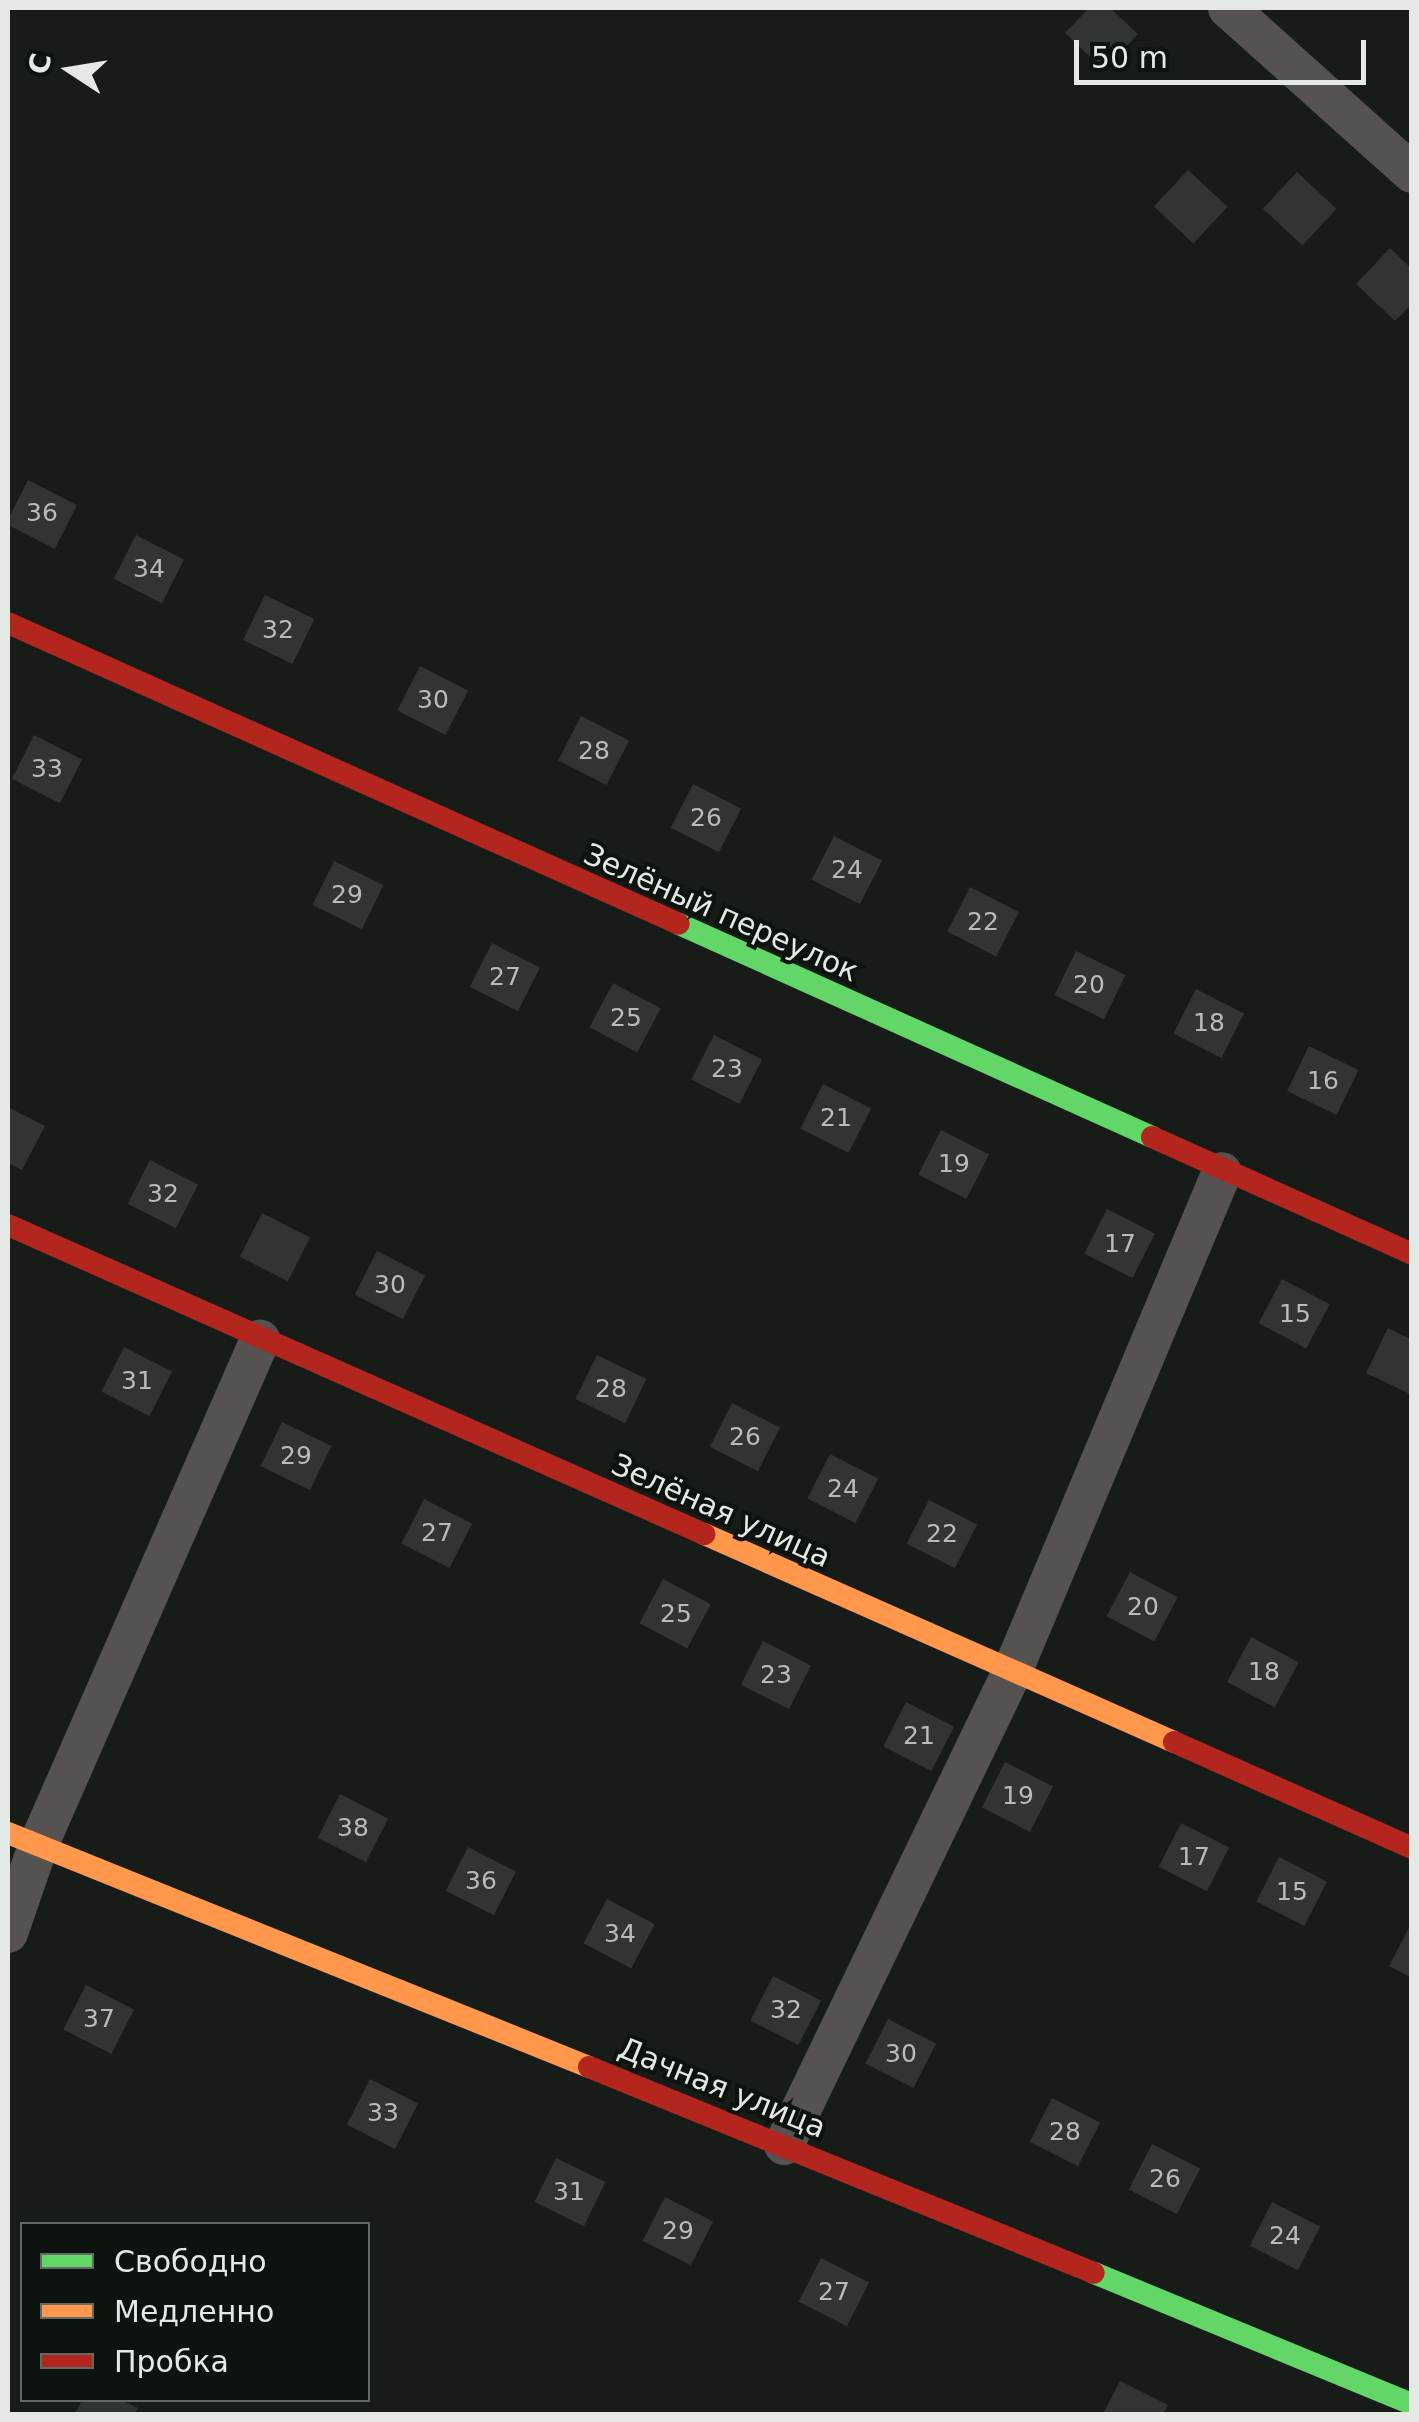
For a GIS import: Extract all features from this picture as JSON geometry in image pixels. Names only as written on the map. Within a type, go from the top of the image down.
[{"type":"street","points":[[1228,8],[1412,173]]},
{"type":"street","name":"Зелёный переулок","points":[[8,624],[1412,1254]]},
{"type":"street","points":[[784,2145],[1012,1672],[1222,1172]]},
{"type":"street","name":"Зелёная улица","points":[[8,1225],[1412,1848]]},
{"type":"street","points":[[8,1934],[23,1839],[260,1340]]},
{"type":"street","name":"Дачная улица","points":[[23,1839],[784,2145],[1412,2404]]},
{"type":"building","points":[[1089,8],[1110,8],[1138,34],[1104,70],[1065,33]]},
{"type":"building","points":[[1188,170],[1227,207],[1193,243],[1154,207]]},
{"type":"building","points":[[1297,172],[1336,209],[1302,245],[1263,209]]},
{"type":"building","points":[[1390,248],[1412,269],[1412,304],[1395,321],[1356,284]]},
{"type":"building","points":[[28,480],[77,505],[55,549],[8,525]]},
{"type":"building","points":[[136,535],[184,560],[162,603],[114,579]]},
{"type":"building","points":[[265,595],[314,619],[293,664],[243,640]]},
{"type":"building","points":[[420,666],[468,691],[445,735],[397,711]]},
{"type":"building","points":[[581,716],[629,741],[606,785],[558,761]]},
{"type":"building","points":[[34,735],[82,760],[60,803],[12,779]]},
{"type":"building","points":[[693,784],[741,809],[719,852],[671,828]]},
{"type":"building","points":[[834,836],[882,861],[860,904],[812,880]]},
{"type":"building","points":[[334,861],[383,885],[362,929],[313,905]]},
{"type":"building","points":[[970,887],[1019,912],[996,957],[947,932]]},
{"type":"building","points":[[492,943],[540,968],[518,1011],[470,987]]},
{"type":"building","points":[[1076,951],[1125,975],[1104,1019],[1055,995]]},
{"type":"building","points":[[613,983],[661,1008],[637,1052],[590,1027]]},
{"type":"building","points":[[1196,989],[1244,1014],[1221,1058],[1173,1034]]},
{"type":"building","points":[[714,1035],[762,1060],[739,1104],[691,1080]]},
{"type":"building","points":[[1309,1046],[1358,1070],[1337,1115],[1287,1091]]},
{"type":"building","points":[[823,1084],[871,1109],[848,1153],[800,1129]]},
{"type":"building","points":[[8,1107],[45,1126],[22,1170],[8,1163]]},
{"type":"building","points":[[941,1130],[989,1155],[966,1199],[918,1175]]},
{"type":"building","points":[[150,1160],[198,1185],[176,1228],[128,1204]]},
{"type":"building","points":[[1107,1209],[1155,1234],[1132,1278],[1084,1254]]},
{"type":"building","points":[[262,1213],[310,1238],[288,1281],[240,1257]]},
{"type":"building","points":[[377,1251],[425,1276],[403,1319],[355,1295]]},
{"type":"building","points":[[1282,1279],[1330,1304],[1306,1348],[1259,1323]]},
{"type":"building","points":[[1388,1328],[1412,1340],[1412,1395],[1366,1373]]},
{"type":"building","points":[[124,1347],[172,1372],[149,1416],[101,1392]]},
{"type":"building","points":[[597,1355],[646,1379],[625,1423],[576,1399]]},
{"type":"building","points":[[732,1403],[780,1428],[758,1471],[710,1447]]},
{"type":"building","points":[[282,1422],[331,1446],[310,1490],[261,1466]]},
{"type":"building","points":[[830,1454],[878,1479],[855,1523],[807,1499]]},
{"type":"building","points":[[424,1499],[472,1524],[449,1568],[401,1544]]},
{"type":"building","points":[[929,1500],[977,1525],[955,1568],[907,1544]]},
{"type":"building","points":[[1130,1572],[1178,1597],[1154,1641],[1107,1616]]},
{"type":"building","points":[[663,1579],[711,1604],[687,1648],[640,1623]]},
{"type":"building","points":[[1251,1637],[1299,1662],[1275,1707],[1227,1682]]},
{"type":"building","points":[[763,1641],[811,1666],[789,1709],[741,1685]]},
{"type":"building","points":[[906,1702],[954,1727],[931,1771],[883,1747]]},
{"type":"building","points":[[1005,1762],[1053,1787],[1030,1832],[982,1807]]},
{"type":"building","points":[[340,1794],[388,1819],[366,1862],[318,1838]]},
{"type":"building","points":[[1181,1823],[1229,1848],[1207,1891],[1159,1867]]},
{"type":"building","points":[[468,1847],[516,1872],[494,1915],[446,1891]]},
{"type":"building","points":[[1279,1857],[1327,1882],[1304,1926],[1256,1902]]},
{"type":"building","points":[[607,1899],[655,1924],[631,1968],[584,1943]]},
{"type":"building","points":[[1412,1922],[1412,1978],[1389,1966]]},
{"type":"building","points":[[773,1976],[821,2001],[798,2045],[750,2021]]},
{"type":"building","points":[[86,1985],[134,2010],[111,2054],[63,2030]]},
{"type":"building","points":[[888,2019],[936,2044],[913,2088],[865,2064]]},
{"type":"building","points":[[370,2079],[418,2104],[395,2149],[347,2124]]},
{"type":"building","points":[[1052,2098],[1100,2123],[1078,2166],[1030,2142]]},
{"type":"building","points":[[1152,2144],[1200,2169],[1177,2214],[1129,2189]]},
{"type":"building","points":[[556,2158],[605,2182],[584,2226],[535,2202]]},
{"type":"building","points":[[665,2197],[713,2222],[691,2265],[643,2241]]},
{"type":"building","points":[[1272,2202],[1320,2227],[1298,2270],[1250,2246]]},
{"type":"building","points":[[821,2258],[869,2283],[847,2326],[799,2302]]},
{"type":"building","points":[[1120,2381],[1168,2405],[1163,2414],[1103,2414]]},
{"type":"building","points":[[81,2402],[125,2402],[138,2408],[135,2414],[75,2414]]},
{"type":"traffic: fast","points":[[679,924],[1152,1137]]},
{"type":"traffic: fast","points":[[1094,2273],[1412,2404]]},
{"type":"traffic: slow","points":[[704,1534],[1174,1742]]},
{"type":"traffic: slow","points":[[8,1833],[589,2067]]},
{"type":"traffic: jam","points":[[8,623],[679,924]]},
{"type":"traffic: jam","points":[[1152,1137],[1412,1254]]},
{"type":"traffic: jam","points":[[8,1225],[704,1534]]},
{"type":"traffic: jam","points":[[1174,1742],[1412,1848]]},
{"type":"traffic: jam","points":[[589,2067],[1094,2273]]}]
